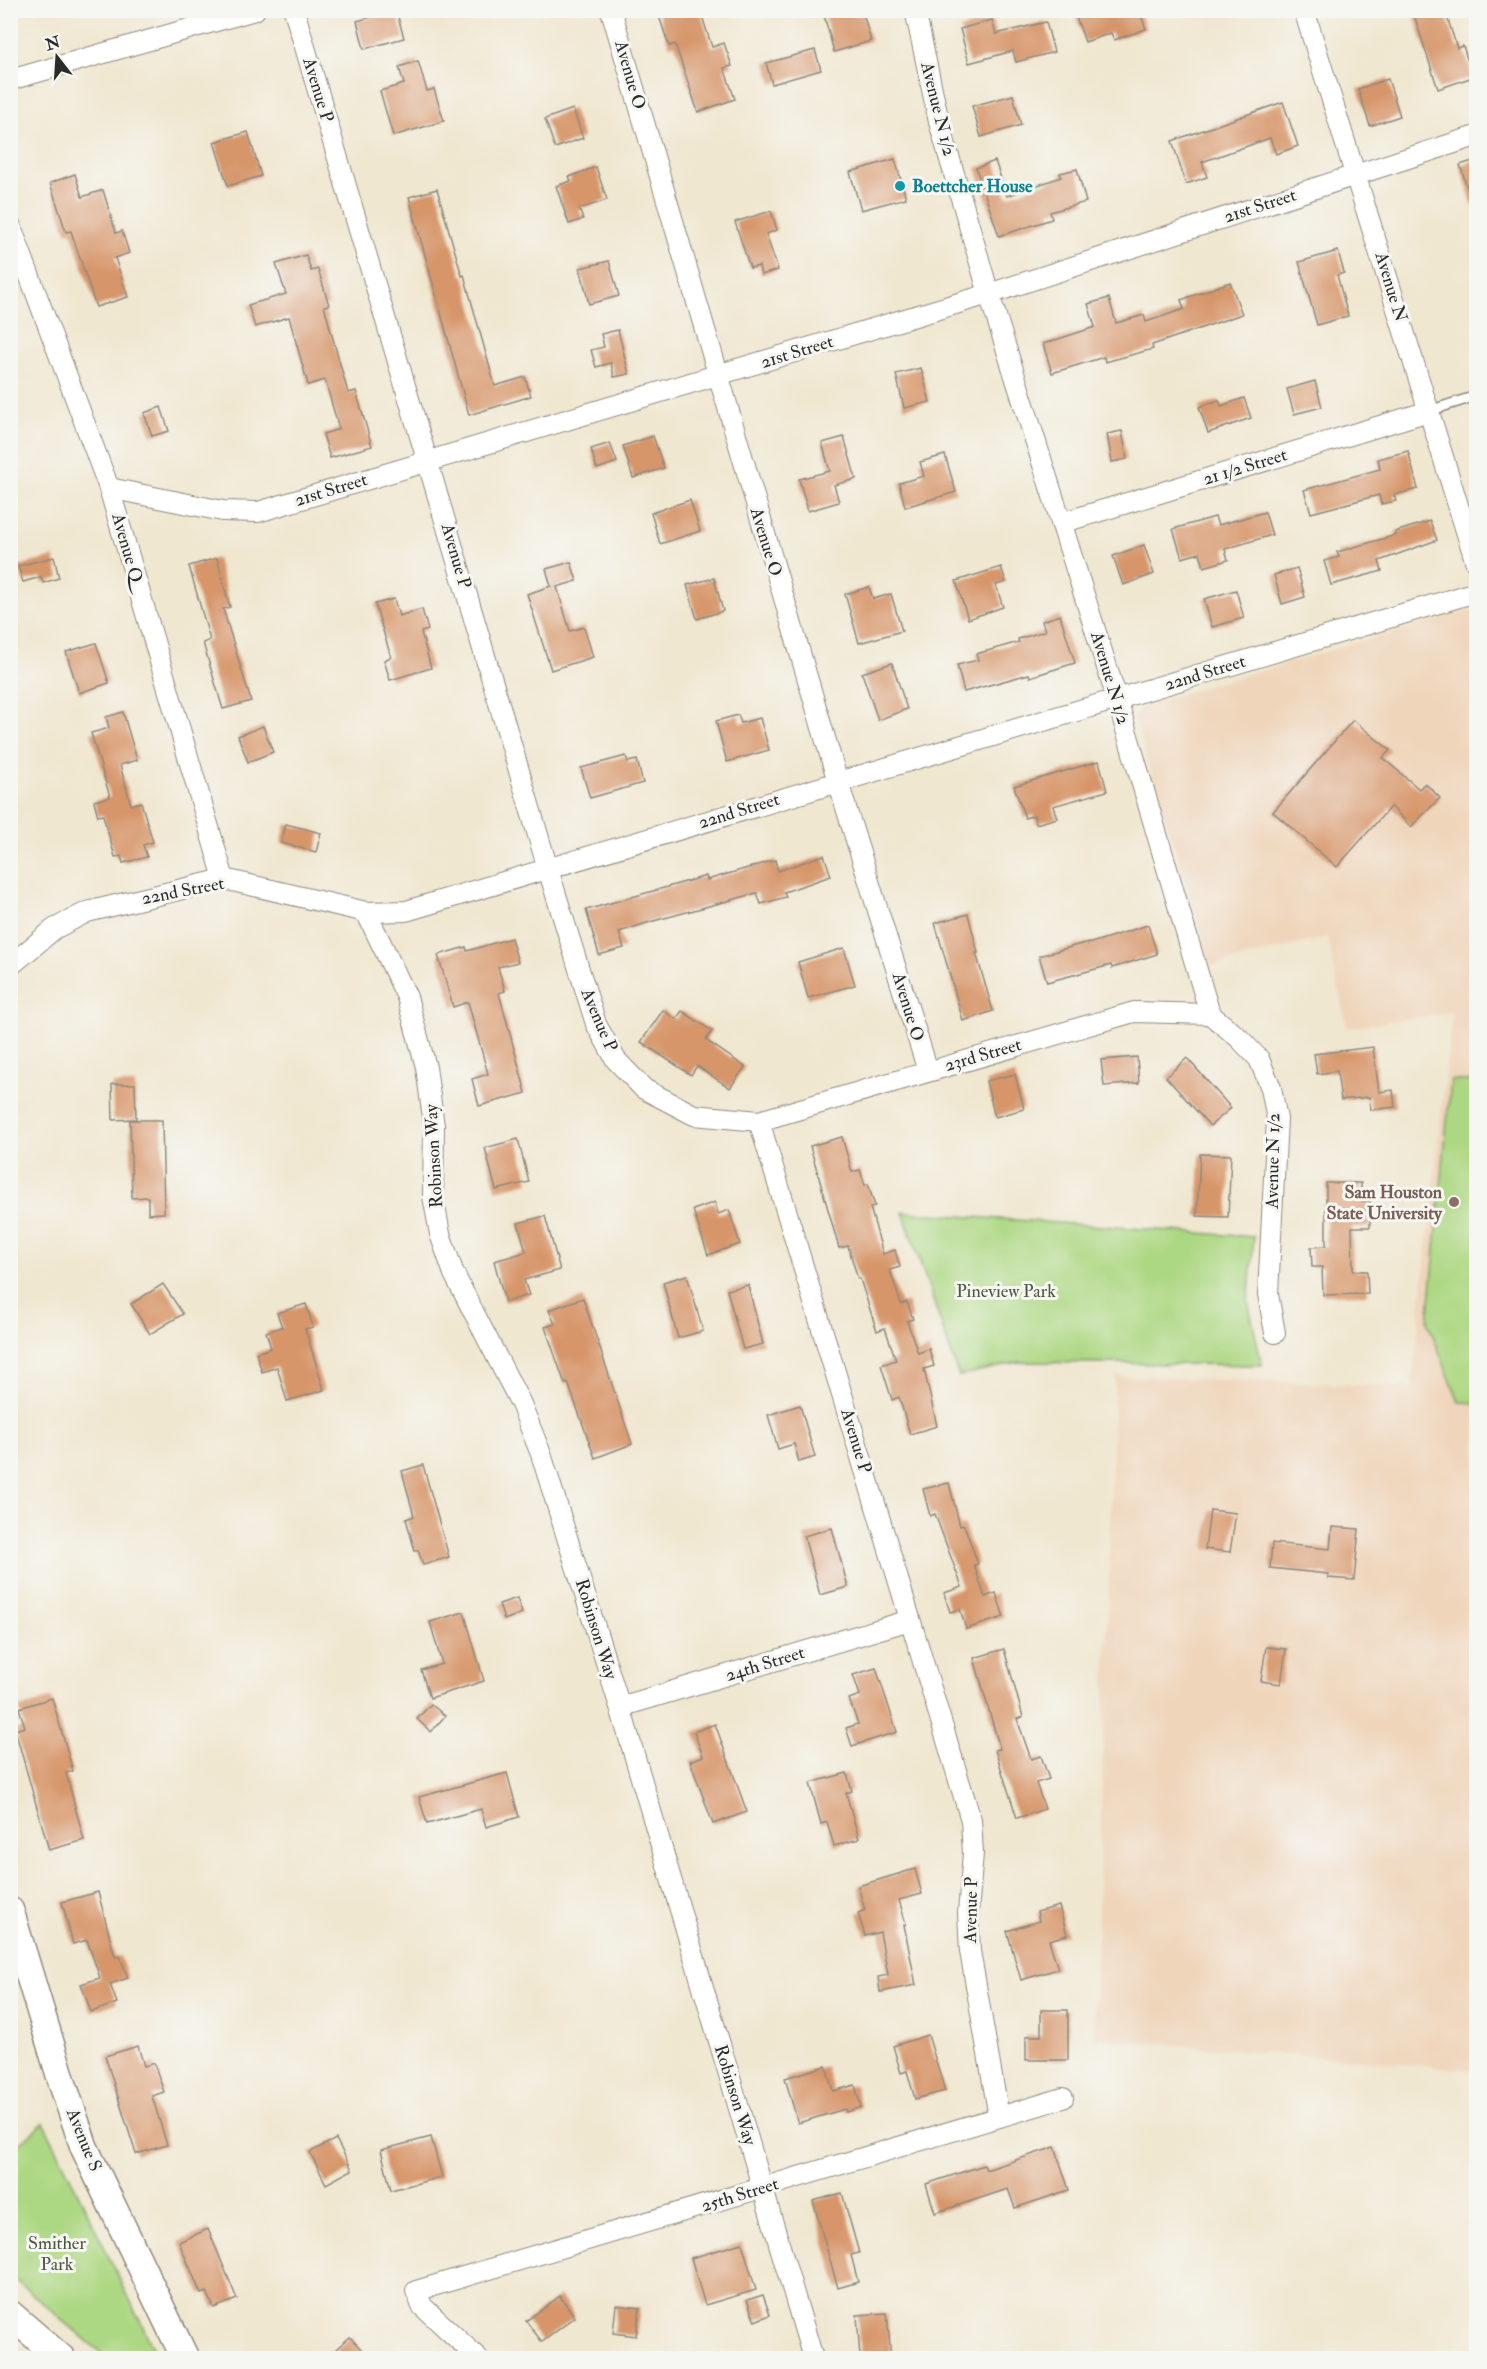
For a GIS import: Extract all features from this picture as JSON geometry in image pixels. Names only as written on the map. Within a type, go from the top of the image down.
[{"type":"street","points":[[10,80],[255,10]]},
{"type":"street","name":"Avenue P","points":[[294,10],[596,1024],[616,1060],[644,1089],[694,1115],[759,1121],[970,1820],[973,1853],[968,1913],[970,1951],[999,2117]]},
{"type":"street","name":"Avenue O","points":[[611,10],[838,782],[928,1071]]},
{"type":"street","name":"Avenue N 1/2","points":[[915,10],[939,122],[989,294],[1117,699],[1210,1014],[1239,1038],[1259,1059],[1271,1088],[1278,1119],[1268,1294],[1275,1333]]},
{"type":"street","name":"Avenue N","points":[[1304,10],[1476,563]]},
{"type":"street","name":"21st Street","points":[[109,489],[223,511],[258,512],[989,294],[1476,136]]},
{"type":"street","name":"Avenue Q","points":[[10,224],[109,489],[224,879]]},
{"type":"street","name":"21 1/2 Street","points":[[1061,523],[1429,411]]},
{"type":"street","name":"22nd Street","points":[[10,966],[54,929],[87,912],[224,879],[366,912],[406,911],[1476,592]]},
{"type":"street","name":"Robinson Way","points":[[366,912],[407,997],[426,1067],[434,1126],[434,1196],[440,1234],[454,1274],[521,1404],[542,1454],[620,1707],[813,2358]]},
{"type":"street","name":"23rd Street","points":[[759,1121],[1134,1012],[1210,1014]]},
{"type":"street","name":"24th Street","points":[[620,1707],[910,1620]]},
{"type":"street","name":"Avenue S","points":[[10,1911],[84,2146],[185,2358]]},
{"type":"street","name":"25th Street","points":[[478,2358],[422,2306],[416,2291],[1063,2098]]},
{"type":"street","points":[[10,2316],[46,2358]]},
{"type":"street","points":[[10,2316],[61,2358]]},
{"type":"lane","points":[[1429,411],[1476,396]]},
{"type":"shaded area","name":"Sam Houston State University","points":[[1476,608],[1476,2070],[1094,2038],[1115,1376],[1412,1387],[1452,1012],[1347,1028],[1327,937],[1211,966],[1135,719],[1138,710],[1147,704]]},
{"type":"green space","points":[[1451,1080],[1476,1082],[1476,1403],[1459,1402],[1428,1323]]},
{"type":"green space","name":"Pineview Park","points":[[903,1212],[1254,1237],[1248,1302],[1262,1365],[1018,1362],[959,1376]]},
{"type":"green space","name":"Smither Park","points":[[44,2123],[158,2358],[107,2358],[11,2276],[11,2150]]},
{"type":"building","points":[[396,10],[404,38],[364,49],[357,21]]},
{"type":"building","points":[[657,10],[700,10],[712,47],[724,43],[732,66],[724,68],[735,99],[698,112],[675,44],[669,46]]},
{"type":"building","points":[[841,10],[851,10],[853,16],[863,13],[871,41],[834,52],[824,15]]},
{"type":"building","points":[[1084,10],[1139,10],[1146,29],[1114,40],[1111,33],[1085,42],[1075,14]]},
{"type":"building","points":[[1429,10],[1445,10],[1457,48],[1463,46],[1473,77],[1438,89],[1414,15]]},
{"type":"building","points":[[992,20],[996,34],[1046,22],[1054,52],[1016,62],[1013,51],[969,63],[960,29]]},
{"type":"building","points":[[815,50],[821,70],[772,84],[766,63]]},
{"type":"building","points":[[418,61],[427,91],[434,89],[444,121],[393,136],[380,91],[404,84],[399,67]]},
{"type":"building","points":[[1388,79],[1400,116],[1370,126],[1358,89]]},
{"type":"building","points":[[1013,95],[1021,125],[981,137],[972,106]]},
{"type":"building","points":[[1283,102],[1298,146],[1276,154],[1270,138],[1202,162],[1207,177],[1186,184],[1172,141]]},
{"type":"building","points":[[573,109],[583,138],[555,148],[545,119]]},
{"type":"building","points":[[248,132],[261,176],[228,186],[214,142]]},
{"type":"building","points":[[895,159],[906,198],[861,210],[850,172]]},
{"type":"building","points":[[1476,160],[1476,205],[1473,206],[1460,165]]},
{"type":"building","points":[[995,161],[1007,196],[1061,177],[1060,173],[1077,169],[1086,202],[1050,212],[1052,219],[999,236],[976,168]]},
{"type":"building","points":[[596,167],[607,200],[579,209],[583,219],[569,224],[556,186],[571,181],[569,177]]},
{"type":"building","points":[[75,174],[82,197],[103,190],[116,233],[122,231],[129,253],[115,258],[128,297],[96,307],[71,231],[66,232],[50,183]]},
{"type":"building","points":[[437,189],[495,386],[525,377],[531,396],[469,415],[409,197]]},
{"type":"building","points":[[771,211],[777,230],[766,234],[778,270],[761,275],[759,266],[750,268],[735,222]]},
{"type":"building","points":[[1338,251],[1344,273],[1337,275],[1348,316],[1317,325],[1299,262]]},
{"type":"building","points":[[306,255],[311,271],[318,269],[329,305],[324,306],[348,393],[356,391],[372,446],[330,458],[323,434],[339,429],[325,380],[308,385],[289,317],[255,327],[248,305],[286,294],[276,264]]},
{"type":"building","points":[[609,261],[619,296],[589,304],[580,268]]},
{"type":"building","points":[[1230,282],[1242,314],[1152,345],[1153,349],[1105,362],[1104,357],[1052,373],[1043,344],[1095,327],[1088,304],[1109,298],[1116,323],[1144,315],[1146,322],[1184,309],[1181,300]]},
{"type":"building","points":[[618,330],[629,374],[614,377],[611,363],[596,367],[591,350],[604,347],[601,334]]},
{"type":"building","points":[[921,368],[930,402],[904,408],[896,374]]},
{"type":"building","points":[[1315,381],[1322,407],[1294,414],[1287,389]]},
{"type":"building","points":[[1244,398],[1251,418],[1208,433],[1199,407],[1219,400],[1221,406]]},
{"type":"building","points":[[161,407],[169,431],[152,436],[144,413]]},
{"type":"building","points":[[1122,431],[1127,459],[1112,462],[1107,434]]},
{"type":"building","points":[[653,436],[664,468],[633,478],[623,446]]},
{"type":"building","points":[[844,437],[856,479],[834,485],[839,502],[808,511],[799,479],[830,471],[822,443]]},
{"type":"building","points":[[610,443],[617,462],[597,469],[591,449]]},
{"type":"building","points":[[1408,451],[1418,489],[1394,495],[1396,501],[1381,504],[1379,495],[1311,513],[1304,490],[1380,469],[1378,459]]},
{"type":"building","points":[[945,455],[956,492],[905,507],[899,483],[924,476],[920,462]]},
{"type":"building","points":[[690,500],[700,531],[660,544],[651,513]]},
{"type":"building","points":[[1265,512],[1272,535],[1225,549],[1228,560],[1204,567],[1200,553],[1182,558],[1173,529],[1215,517],[1218,525]]},
{"type":"building","points":[[1430,521],[1437,540],[1379,561],[1382,571],[1331,585],[1324,561],[1339,557],[1337,552],[1396,535],[1395,532]]},
{"type":"building","points":[[1144,545],[1154,574],[1123,585],[1113,556]]},
{"type":"building","points":[[54,557],[59,578],[43,583],[41,577],[23,582],[18,566]]},
{"type":"building","points":[[217,558],[230,607],[223,609],[251,701],[223,709],[203,643],[210,640],[189,566]]},
{"type":"building","points":[[571,562],[577,581],[557,587],[570,631],[584,627],[593,657],[551,670],[527,594],[551,586],[546,569]]},
{"type":"building","points":[[1001,567],[1006,582],[996,585],[1003,607],[968,619],[956,581]]},
{"type":"building","points":[[1297,568],[1305,597],[1282,604],[1274,575]]},
{"type":"building","points":[[714,578],[723,611],[697,619],[687,585]]},
{"type":"building","points":[[869,587],[873,599],[891,594],[902,631],[859,643],[845,594]]},
{"type":"building","points":[[1236,590],[1244,618],[1212,627],[1204,599]]},
{"type":"building","points":[[394,599],[399,616],[422,609],[428,630],[421,632],[431,668],[390,680],[384,660],[391,657],[375,604]]},
{"type":"building","points":[[1060,615],[1075,663],[1030,677],[1029,674],[964,692],[957,665],[978,660],[976,654],[1019,642],[1018,639],[1045,631],[1042,621]]},
{"type":"building","points":[[96,643],[109,683],[79,693],[66,652]]},
{"type":"building","points":[[892,663],[907,709],[878,720],[862,673]]},
{"type":"building","points":[[123,712],[137,760],[120,765],[131,805],[141,802],[153,842],[143,845],[147,857],[123,863],[121,856],[115,857],[103,815],[98,816],[94,801],[110,797],[91,733],[109,728],[106,717]]},
{"type":"building","points":[[738,715],[741,723],[760,718],[769,750],[727,762],[716,721]]},
{"type":"building","points":[[1353,720],[1390,750],[1383,758],[1419,789],[1425,783],[1440,798],[1411,827],[1391,806],[1337,867],[1273,812]]},
{"type":"building","points":[[263,726],[273,752],[248,762],[238,736]]},
{"type":"building","points":[[626,756],[628,762],[637,760],[643,783],[590,798],[581,768]]},
{"type":"building","points":[[1099,761],[1107,791],[1053,806],[1057,818],[1036,824],[1034,815],[1025,818],[1014,786]]},
{"type":"building","points":[[286,824],[321,833],[316,852],[281,843]]},
{"type":"building","points":[[824,855],[831,876],[784,892],[786,897],[761,904],[757,893],[650,922],[619,932],[624,948],[599,955],[586,910],[706,876],[707,880],[775,860],[778,871]]},
{"type":"building","points":[[968,914],[978,953],[976,953],[993,1011],[963,1021],[935,923]]},
{"type":"building","points":[[1148,925],[1157,954],[1112,968],[1111,965],[1047,982],[1039,956],[1088,942],[1088,944]]},
{"type":"building","points":[[511,938],[518,962],[498,967],[505,991],[499,993],[526,1093],[479,1106],[472,1079],[488,1074],[468,1002],[453,1007],[438,955],[466,947],[467,951]]},
{"type":"building","points":[[844,948],[855,985],[808,998],[798,962]]},
{"type":"building","points":[[663,1010],[676,1019],[682,1011],[712,1031],[706,1040],[745,1067],[730,1088],[697,1066],[691,1075],[641,1042]]},
{"type":"building","points":[[1373,1047],[1379,1092],[1393,1090],[1395,1107],[1371,1110],[1369,1097],[1341,1100],[1337,1071],[1317,1074],[1314,1054]]},
{"type":"building","points":[[1137,1057],[1139,1083],[1104,1086],[1101,1060]]},
{"type":"building","points":[[1187,1058],[1231,1108],[1210,1126],[1166,1077]]},
{"type":"building","points":[[1015,1074],[1024,1109],[995,1117],[986,1081]]},
{"type":"building","points":[[112,1084],[135,1084],[136,1119],[113,1120]]},
{"type":"building","points":[[130,1120],[162,1120],[164,1213],[148,1214],[148,1197],[132,1198]]},
{"type":"building","points":[[842,1137],[852,1172],[860,1170],[865,1185],[868,1184],[875,1206],[870,1207],[883,1254],[895,1250],[900,1267],[890,1270],[901,1304],[907,1302],[913,1319],[907,1321],[918,1353],[929,1349],[934,1366],[924,1369],[937,1426],[910,1434],[899,1397],[892,1400],[881,1365],[896,1360],[885,1328],[877,1331],[848,1246],[839,1248],[810,1146]]},
{"type":"building","points":[[518,1139],[529,1182],[496,1190],[485,1148]]},
{"type":"building","points":[[1200,1154],[1231,1155],[1228,1217],[1197,1216]]},
{"type":"building","points":[[1326,1183],[1361,1183],[1361,1201],[1370,1201],[1370,1227],[1352,1227],[1353,1271],[1367,1271],[1368,1294],[1323,1295],[1322,1267],[1312,1267],[1311,1247],[1326,1246]]},
{"type":"building","points":[[715,1202],[718,1214],[729,1210],[740,1244],[708,1255],[693,1210]]},
{"type":"building","points":[[545,1216],[560,1270],[524,1280],[529,1295],[505,1302],[494,1261],[526,1252],[518,1223]]},
{"type":"building","points":[[687,1275],[703,1331],[678,1338],[663,1282]]},
{"type":"building","points":[[163,1284],[183,1314],[150,1334],[131,1304]]},
{"type":"building","points":[[748,1285],[763,1344],[743,1349],[727,1290]]},
{"type":"building","points":[[583,1298],[632,1444],[595,1458],[545,1327],[555,1324],[549,1310]]},
{"type":"building","points":[[306,1304],[313,1327],[305,1329],[324,1390],[287,1401],[277,1367],[262,1372],[256,1353],[271,1348],[266,1332],[282,1327],[277,1313]]},
{"type":"building","points":[[800,1405],[815,1457],[799,1462],[794,1444],[778,1449],[768,1415]]},
{"type":"building","points":[[423,1465],[449,1557],[423,1565],[418,1550],[415,1551],[406,1519],[414,1516],[402,1471]]},
{"type":"building","points":[[949,1483],[960,1526],[964,1525],[978,1564],[974,1565],[985,1597],[996,1593],[1004,1617],[966,1629],[960,1609],[950,1612],[944,1593],[962,1587],[935,1514],[930,1516],[923,1489]]},
{"type":"building","points":[[1210,1510],[1236,1513],[1230,1552],[1205,1549]]},
{"type":"building","points":[[1332,1527],[1359,1529],[1354,1580],[1328,1578],[1328,1574],[1270,1568],[1272,1543],[1330,1549]]},
{"type":"building","points":[[832,1528],[848,1587],[820,1595],[804,1536]]},
{"type":"building","points":[[517,1598],[522,1613],[504,1620],[499,1604]]},
{"type":"building","points":[[464,1612],[484,1681],[430,1698],[421,1670],[442,1664],[430,1622]]},
{"type":"building","points":[[1266,1647],[1286,1649],[1281,1684],[1261,1681]]},
{"type":"building","points":[[1004,1649],[1023,1717],[1017,1719],[1031,1759],[1041,1756],[1049,1779],[1036,1783],[1045,1809],[1017,1818],[995,1750],[1000,1749],[974,1658]]},
{"type":"building","points":[[876,1668],[897,1732],[852,1746],[846,1728],[858,1724],[849,1699],[860,1695],[853,1675]]},
{"type":"building","points":[[52,1698],[73,1771],[66,1773],[84,1840],[49,1850],[15,1730],[25,1727],[19,1708]]},
{"type":"building","points":[[431,1704],[445,1716],[431,1732],[417,1719]]},
{"type":"building","points":[[715,1724],[747,1812],[713,1824],[690,1761],[703,1756],[694,1732]]},
{"type":"building","points":[[507,1773],[519,1817],[486,1827],[481,1809],[427,1824],[419,1797]]},
{"type":"building","points":[[847,1773],[852,1791],[846,1793],[859,1839],[834,1846],[827,1822],[821,1824],[810,1783]]},
{"type":"building","points":[[915,1869],[922,1894],[899,1900],[906,1924],[904,1925],[916,1985],[880,1992],[878,1977],[888,1975],[880,1932],[865,1936],[858,1913],[865,1910],[858,1886]]},
{"type":"building","points":[[98,1892],[115,1957],[120,1956],[128,1978],[110,1984],[117,2003],[91,2012],[81,1984],[100,1978],[87,1940],[73,1944],[62,1902]]},
{"type":"building","points":[[1059,1906],[1067,1935],[1049,1940],[1058,1969],[1021,1980],[1007,1931],[1039,1921],[1037,1912]]},
{"type":"building","points":[[1041,2010],[1068,2010],[1068,2060],[1026,2060],[1026,2036],[1041,2036]]},
{"type":"building","points":[[928,2035],[945,2091],[915,2099],[907,2071],[901,2073],[893,2046]]},
{"type":"building","points":[[138,2046],[144,2066],[154,2063],[164,2092],[152,2096],[167,2145],[136,2154],[105,2056]]},
{"type":"building","points":[[826,2066],[833,2091],[855,2085],[861,2107],[846,2112],[845,2109],[798,2123],[785,2078]]},
{"type":"building","points":[[431,2137],[442,2177],[391,2190],[381,2150]]},
{"type":"building","points":[[336,2139],[352,2170],[326,2184],[310,2152]]},
{"type":"building","points":[[1055,2147],[1069,2190],[1015,2208],[1008,2189],[935,2213],[926,2184],[984,2165],[986,2170]]},
{"type":"building","points":[[842,2193],[859,2253],[851,2255],[858,2282],[838,2288],[813,2201]]},
{"type":"building","points":[[208,2229],[237,2299],[214,2308],[207,2292],[201,2294],[179,2242]]},
{"type":"building","points":[[742,2243],[756,2290],[705,2305],[691,2258]]},
{"type":"building","points":[[763,2295],[770,2315],[755,2321],[747,2300]]},
{"type":"building","points":[[560,2296],[575,2317],[542,2342],[526,2321]]},
{"type":"building","points":[[616,2305],[640,2308],[636,2336],[613,2333]]},
{"type":"building","points":[[887,2313],[891,2358],[860,2358],[857,2315]]},
{"type":"building","points":[[350,2337],[369,2358],[344,2358],[336,2349]]},
{"type":"place","name":"Boettcher House","points":[[900,186]]},
{"type":"place","name":"Sam Houston State University","points":[[1454,1202]]}]
